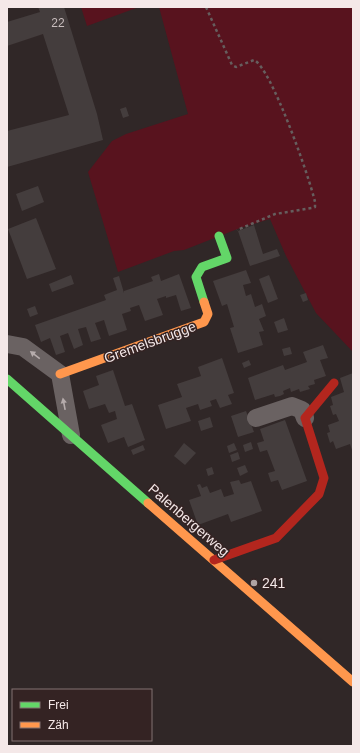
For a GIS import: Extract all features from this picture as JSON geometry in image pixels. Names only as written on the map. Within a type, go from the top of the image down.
[{"type":"street","name":"Gremelsbrugge","points":[[60,374],[204,322],[208,314],[196,277],[202,267],[227,258],[219,236]]},
{"type":"street","points":[[7,344],[23,347],[60,374],[70,435]]},
{"type":"street","name":"Palenbergerweg","points":[[7,379],[353,682]]},
{"type":"street","points":[[305,418],[334,383]]},
{"type":"street","points":[[214,560],[276,538],[319,494],[324,478],[302,410],[292,406],[256,418]]},
{"type":"path","points":[[206,7],[232,66],[236,67],[254,60],[265,71],[275,91],[306,170],[315,202],[314,207],[312,208],[275,214],[219,236]]},
{"type":"shaded area","points":[[81,7],[139,7],[87,26]]},
{"type":"shaded area","points":[[159,7],[353,7],[353,352],[316,313],[286,256],[270,219],[240,228],[184,250],[174,251],[118,272],[88,172],[112,141],[126,134],[188,114]]},
{"type":"building","points":[[38,7],[64,7],[97,114],[103,140],[7,167],[7,131],[69,115],[43,34],[7,46],[7,22],[40,12]]},
{"type":"building","points":[[126,107],[129,116],[123,118],[120,109]]},
{"type":"building","points":[[38,186],[44,202],[22,211],[16,194]]},
{"type":"building","points":[[36,218],[56,269],[27,279],[8,229]]},
{"type":"building","points":[[254,225],[263,254],[277,249],[280,256],[250,266],[238,231]]},
{"type":"building","points":[[246,270],[251,283],[243,285],[246,296],[251,294],[255,307],[262,304],[266,316],[259,319],[264,331],[259,332],[263,345],[238,353],[230,328],[234,327],[227,304],[222,306],[213,281]]},
{"type":"building","points":[[159,274],[161,281],[179,274],[191,308],[181,311],[176,295],[166,298],[166,296],[157,299],[163,315],[145,321],[139,305],[130,308],[131,311],[122,314],[127,330],[109,336],[104,320],[95,323],[101,339],[91,342],[86,327],[78,329],[83,345],[74,349],[68,333],[60,336],[65,352],[56,355],[50,338],[41,342],[35,325],[106,300],[104,295],[117,290],[113,278],[119,276],[124,293],[124,291],[153,281],[151,277]]},
{"type":"building","points":[[71,275],[74,284],[52,292],[49,284]]},
{"type":"building","points":[[269,275],[278,299],[268,303],[259,279]]},
{"type":"building","points":[[306,293],[308,300],[303,302],[300,295]]},
{"type":"building","points":[[35,306],[38,314],[30,317],[27,309]]},
{"type":"building","points":[[284,318],[288,330],[278,333],[274,322]]},
{"type":"building","points":[[323,345],[328,358],[320,360],[326,376],[314,380],[315,384],[308,386],[310,389],[300,392],[299,389],[291,392],[290,388],[283,391],[284,394],[280,396],[275,397],[274,394],[255,400],[248,378],[283,365],[285,370],[307,362],[303,352]]},
{"type":"building","points":[[290,347],[292,354],[284,356],[282,349]]},
{"type":"building","points":[[222,358],[234,393],[228,395],[232,404],[220,408],[216,399],[210,401],[212,406],[200,410],[198,404],[186,408],[191,421],[166,429],[158,405],[182,397],[177,384],[201,376],[198,367]]},
{"type":"building","points":[[249,360],[251,365],[244,368],[242,363]]},
{"type":"building","points":[[113,370],[125,406],[132,404],[145,440],[128,447],[124,437],[108,443],[101,425],[117,419],[115,411],[109,413],[105,404],[89,409],[83,391],[99,385],[96,376]]},
{"type":"building","points":[[353,373],[353,453],[350,444],[336,449],[333,441],[330,443],[327,433],[330,432],[328,425],[339,421],[336,414],[333,415],[330,406],[333,405],[331,397],[344,392],[340,378]]},
{"type":"building","points":[[246,411],[254,432],[238,437],[231,416]]},
{"type":"building","points":[[210,417],[213,427],[201,431],[198,421]]},
{"type":"building","points":[[285,420],[307,481],[282,490],[278,480],[271,482],[268,473],[275,471],[267,450],[260,452],[257,443],[264,441],[260,429]]},
{"type":"building","points":[[251,442],[253,449],[245,452],[243,445]]},
{"type":"building","points":[[184,443],[196,453],[185,465],[174,456]]},
{"type":"building","points":[[234,443],[237,450],[229,453],[227,446]]},
{"type":"building","points":[[143,445],[145,450],[133,455],[131,450]]},
{"type":"building","points":[[238,452],[240,459],[232,462],[230,455]]},
{"type":"building","points":[[245,465],[248,472],[240,476],[237,468]]},
{"type":"building","points":[[212,467],[214,474],[208,476],[206,469]]},
{"type":"building","points":[[239,480],[241,484],[251,481],[262,511],[231,522],[228,514],[198,525],[189,500],[201,496],[197,485],[200,484],[202,488],[207,486],[210,493],[221,489],[224,497],[234,494],[230,482]]},
{"type":"traffic: fast","points":[[204,302],[196,277],[202,267],[227,258],[219,236]]},
{"type":"traffic: fast","points":[[7,379],[148,503]]},
{"type":"traffic: slow","points":[[60,374],[204,322],[208,314],[204,302]]},
{"type":"traffic: slow","points":[[148,503],[353,682]]},
{"type":"traffic: jam","points":[[214,560],[276,538],[319,494],[324,478],[305,418],[334,383]]},
{"type":"place","name":"241","points":[[254,583]]}]
